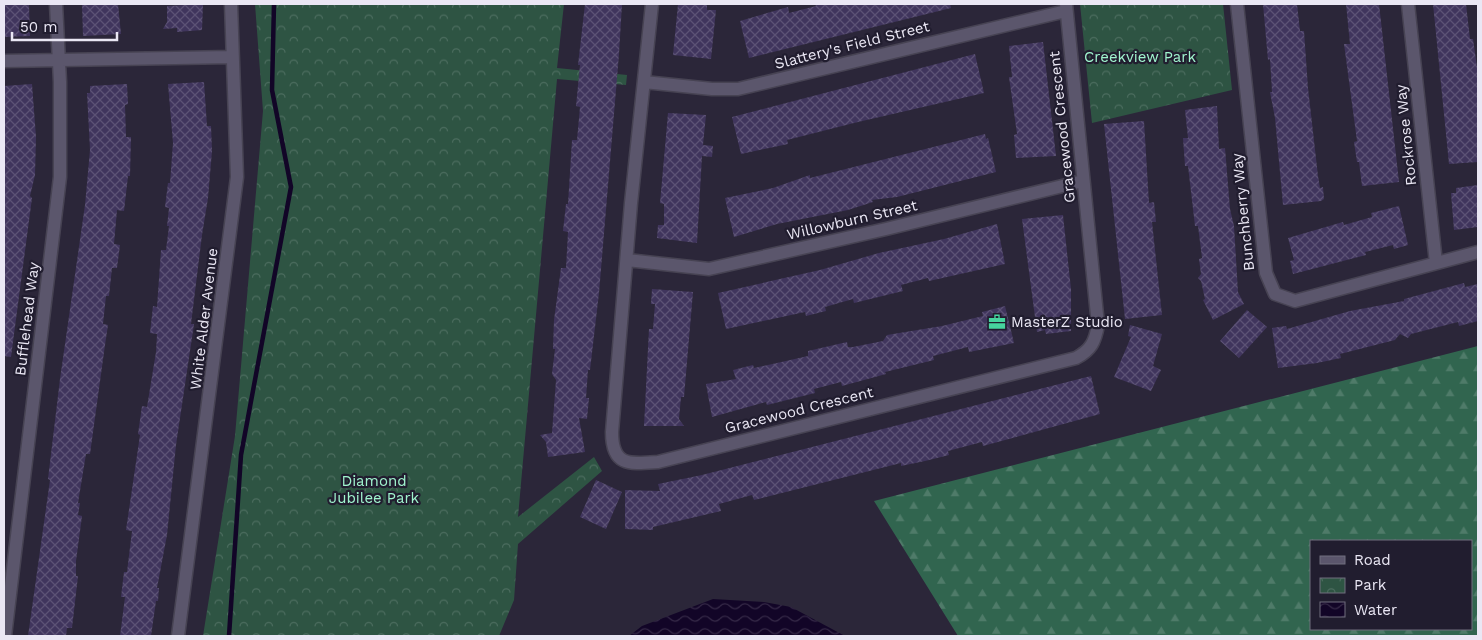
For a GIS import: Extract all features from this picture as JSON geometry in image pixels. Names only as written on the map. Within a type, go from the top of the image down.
[{"type":"street","name":"Bufflehead Way","points":[[5,636],[8,570],[60,178],[62,148],[60,59],[56,4]]},
{"type":"street","name":"White Alder Avenue","points":[[178,636],[237,177],[238,154],[232,58],[231,4]]},
{"type":"street","name":"Gracewood Crescent","points":[[652,4],[627,260],[612,443],[615,452],[621,460],[632,464],[658,462],[1076,358],[1089,352],[1095,340],[1098,325],[1066,7]]},
{"type":"street","name":"Bunchberry Way","points":[[1237,4],[1266,273],[1275,294],[1295,301],[1478,252]]},
{"type":"street","name":"Rockrose Way","points":[[1408,4],[1436,263]]},
{"type":"street","name":"Slattery's Field Street","points":[[644,82],[712,89],[738,89],[1066,7]]},
{"type":"street","points":[[4,61],[232,58]]},
{"type":"street","name":"Willowburn Street","points":[[627,260],[708,268],[895,227],[1083,181]]},
{"type":"green space","name":"Diamond Jubilee Park","points":[[255,4],[564,4],[557,68],[627,75],[626,85],[557,79],[518,517],[594,457],[602,471],[518,544],[514,600],[499,636],[203,636],[235,436],[263,111]]},
{"type":"green space","name":"Creekview Park","points":[[1080,4],[1223,4],[1232,90],[1092,123]]},
{"type":"green space","points":[[1478,346],[1478,636],[958,636],[874,501]]},
{"type":"water","points":[[713,599],[764,602],[791,607],[845,636],[629,636],[642,626]]},
{"type":"building","points":[[4,4],[29,4],[30,36],[4,37]]},
{"type":"building","points":[[82,4],[118,4],[121,34],[83,36]]},
{"type":"building","points":[[203,4],[202,30],[177,32],[177,28],[163,29],[167,22],[167,6]]},
{"type":"building","points":[[585,4],[622,4],[619,54],[599,293],[590,370],[588,370],[586,398],[589,398],[587,419],[579,418],[585,452],[548,457],[546,442],[540,435],[552,433],[556,380],[552,374],[555,349],[553,349],[554,320],[561,268],[566,268],[568,232],[563,231],[566,204],[568,204],[572,140],[577,140],[580,107],[576,106],[580,65],[578,65]]},
{"type":"building","points":[[678,4],[707,4],[707,10],[716,10],[711,59],[673,55]]},
{"type":"building","points":[[815,4],[950,4],[951,8],[749,58],[740,21],[788,7],[789,13],[816,6]]},
{"type":"building","points":[[1263,4],[1297,4],[1300,31],[1304,31],[1318,176],[1320,188],[1323,187],[1324,199],[1321,201],[1283,205],[1275,118],[1270,92],[1272,92],[1270,59],[1268,60]]},
{"type":"building","points":[[1346,4],[1379,4],[1399,182],[1362,186],[1354,142],[1357,141],[1344,44],[1350,44]]},
{"type":"building","points":[[1433,4],[1466,4],[1470,39],[1473,39],[1478,74],[1478,162],[1449,164]]},
{"type":"building","points":[[1043,42],[1056,156],[1016,158],[1014,135],[1017,134],[1009,77],[1012,77],[1009,46]]},
{"type":"building","points":[[975,54],[984,93],[858,122],[787,140],[788,144],[741,154],[732,117]]},
{"type":"building","points":[[204,82],[207,126],[211,126],[212,151],[208,198],[191,324],[194,324],[176,445],[167,535],[157,588],[159,588],[158,601],[156,601],[151,636],[120,636],[125,597],[121,597],[124,572],[127,572],[132,531],[126,530],[140,435],[138,434],[142,406],[147,407],[156,352],[157,334],[150,333],[153,306],[157,307],[161,250],[166,250],[169,226],[167,226],[169,208],[165,207],[168,183],[170,183],[173,143],[168,84]]},
{"type":"building","points":[[32,84],[36,137],[35,175],[30,196],[32,198],[11,357],[4,356],[4,86]]},
{"type":"building","points":[[127,84],[128,104],[125,105],[126,137],[131,137],[130,176],[128,176],[124,211],[117,210],[114,244],[120,245],[117,268],[112,268],[109,296],[106,296],[103,324],[108,325],[90,454],[86,454],[78,503],[80,503],[78,515],[82,516],[76,561],[76,576],[78,576],[72,628],[67,628],[66,636],[28,636],[50,480],[48,479],[60,379],[85,205],[90,150],[87,93],[90,93],[90,86]]},
{"type":"building","points":[[1217,106],[1219,149],[1225,148],[1230,209],[1234,226],[1238,292],[1244,304],[1213,320],[1203,300],[1205,299],[1201,281],[1198,278],[1201,274],[1199,259],[1202,258],[1198,226],[1195,226],[1188,166],[1185,166],[1183,138],[1188,138],[1185,110]]},
{"type":"building","points":[[668,113],[706,115],[703,145],[713,146],[712,157],[702,156],[697,243],[657,238],[658,225],[664,225],[664,204],[660,203]]},
{"type":"building","points":[[1144,121],[1149,203],[1154,202],[1156,222],[1152,222],[1162,315],[1125,319],[1104,124]]},
{"type":"building","points":[[985,134],[986,139],[988,138],[996,172],[897,197],[872,200],[873,202],[848,210],[777,224],[734,237],[725,198],[773,188],[810,175],[810,178]]},
{"type":"building","points":[[1478,185],[1478,227],[1454,230],[1451,193],[1456,193],[1456,188]]},
{"type":"building","points":[[1399,206],[1408,245],[1394,249],[1393,245],[1365,252],[1366,255],[1293,274],[1290,261],[1294,260],[1288,238],[1343,222],[1344,225],[1372,217],[1371,213]]},
{"type":"building","points":[[1063,215],[1071,289],[1071,331],[1046,334],[1045,330],[1037,332],[1022,219]]},
{"type":"building","points":[[997,224],[1005,264],[929,281],[928,278],[901,285],[903,291],[854,303],[853,299],[825,307],[826,311],[806,316],[805,312],[726,329],[718,293],[820,270],[879,253],[944,239]]},
{"type":"building","points":[[1464,283],[1465,287],[1478,284],[1478,321],[1459,326],[1458,322],[1411,334],[1408,338],[1400,334],[1395,340],[1340,354],[1341,358],[1278,368],[1272,328],[1286,326],[1287,329],[1350,311],[1404,301],[1404,299]]},
{"type":"building","points":[[652,289],[693,292],[684,397],[681,397],[679,419],[684,426],[644,426],[649,329],[653,329],[655,304],[651,304]]},
{"type":"building","points":[[1005,306],[1014,343],[969,352],[968,347],[933,356],[934,360],[885,372],[886,374],[842,386],[841,382],[814,389],[815,393],[767,405],[766,402],[712,417],[706,384],[736,379],[733,370],[753,365],[754,368],[808,356],[808,351],[847,342],[848,347],[853,347],[883,341],[887,335],[942,326],[983,316],[982,312]]},
{"type":"building","points":[[1247,310],[1267,327],[1239,358],[1220,341]]},
{"type":"building","points":[[1130,325],[1162,334],[1153,366],[1161,370],[1151,391],[1114,377],[1131,337],[1128,336]]},
{"type":"building","points":[[1091,376],[1100,414],[983,446],[982,442],[948,451],[949,455],[925,461],[901,466],[901,463],[754,500],[752,495],[719,504],[721,511],[653,527],[653,530],[625,529],[625,490],[660,491],[658,484],[702,475]]},
{"type":"building","points":[[596,480],[622,492],[606,529],[580,517]]},
{"type":"waterway","points":[[229,636],[241,455],[291,187],[272,90],[274,4]]},
{"type":"place","name":"MasterZ Studio","points":[[997,322]]}]
